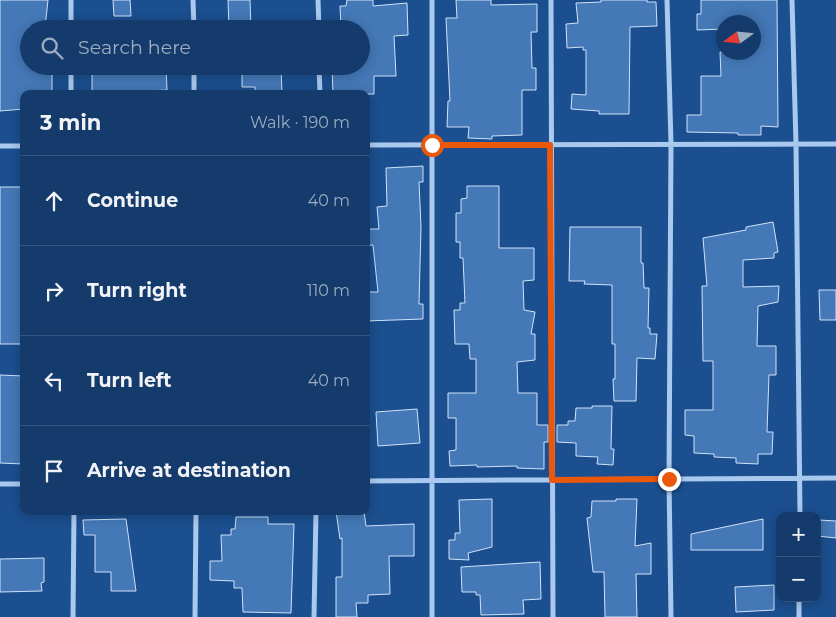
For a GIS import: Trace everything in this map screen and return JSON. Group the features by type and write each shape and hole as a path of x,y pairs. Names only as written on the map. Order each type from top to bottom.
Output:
{"street":[{"path":"70,0 70,20"},
{"path":"193,0 194,20"},
{"path":"318,0 319,20"},
{"path":"432,0 432,617"},
{"path":"551,0 553,617"},
{"path":"667,0 671,144 669,479 671,617"},
{"path":"792,0 796,144 800,512"},
{"path":"71,75 71,90"},
{"path":"194,75 194,90"},
{"path":"319,75 320,90"},
{"path":"370,145 836,144"},
{"path":"0,146 20,146"},
{"path":"370,481 836,478"},
{"path":"0,484 20,484"},
{"path":"73,617 74,515"},
{"path":"194,617 196,515"},
{"path":"314,617 316,515"},
{"path":"799,602 799,617"}],"building":[{"path":"0,0 48,0 46,20 20,20 20,75 52,75 52,90 20,90 20,109 0,111"},
{"path":"113,0 130,0 131,16 114,16"},
{"path":"228,0 250,0 251,20 229,20"},
{"path":"347,0 373,0 373,6 407,3 408,35 394,36 396,76 374,76 374,94 370,94 370,90 333,90 332,75 370,75 370,20 341,20 340,6 346,6"},
{"path":"456,0 491,0 491,5 537,4 537,32 531,32 532,68 536,68 536,90 522,90 522,135 492,136 492,139 468,138 469,127 447,127 448,101 450,101 446,18 457,18"},
{"path":"601,0 647,0 647,2 656,2 657,26 630,27 629,114 599,114 599,111 571,109 572,94 586,95 586,50 583,50 583,47 567,48 566,24 578,23 576,3 601,2"},
{"path":"701,0 777,0 778,127 761,126 761,135 687,132 687,115 701,115 701,76 721,76 720,60 761,60 761,15 716,15 716,29 697,30 697,14 701,14"},
{"path":"92,75 166,75 167,90 92,90"},
{"path":"242,75 281,75 282,90 255,90 255,87 242,87"},
{"path":"423,166 423,182 419,182 421,227 419,304 423,304 423,319 370,321 370,292 378,292 373,245 370,245 370,229 379,229 377,207 387,206 386,168"},
{"path":"467,186 499,186 499,248 534,248 534,280 523,281 524,310 535,312 531,334 535,334 535,360 517,362 518,393 537,393 537,425 548,425 548,442 544,442 544,469 517,468 517,466 450,466 449,451 456,450 456,418 448,418 448,393 476,393 476,359 470,359 469,344 455,344 454,310 460,310 460,303 465,303 463,258 460,258 460,242 456,242 456,213 461,213 461,199 467,198"},
{"path":"0,187 20,187 20,344 0,344"},
{"path":"773,222 778,252 774,253 774,258 743,260 743,287 779,286 778,302 758,306 757,346 776,346 776,375 769,375 767,432 773,432 772,454 758,454 758,464 736,463 736,458 714,457 714,454 694,453 694,436 685,435 685,410 713,410 713,361 703,361 702,286 707,286 703,238 746,230 746,227"},
{"path":"570,227 641,227 641,263 643,263 644,288 649,288 648,328 650,328 650,334 657,334 655,359 637,358 636,401 614,401 615,344 612,344 612,285 584,284 585,281 569,281"},
{"path":"819,290 836,290 836,320 820,320"},
{"path":"0,375 20,376 20,464 0,463"},
{"path":"592,406 612,406 611,449 614,449 613,465 597,464 598,457 576,456 576,443 557,442 557,425 568,425 568,421 575,421 576,408 592,408"},
{"path":"417,409 420,443 378,446 376,412"},
{"path":"492,499 492,547 468,553 469,560 449,559 449,540 455,540 455,533 460,533 459,500"},
{"path":"616,499 637,499 635,546 651,543 651,574 636,574 637,617 605,617 604,572 593,572 587,518 591,517 592,501 616,501"},
{"path":"337,515 365,515 366,526 414,524 414,556 389,556 390,594 368,595 368,603 356,603 357,617 336,617 336,577 342,577 342,538 340,539"},
{"path":"236,517 268,517 268,524 294,524 291,613 243,612 242,588 234,588 234,581 210,580 210,561 222,561 221,535 231,535 231,529 235,529"},
{"path":"126,519 136,591 111,591 111,572 95,572 95,535 84,535 83,520"},
{"path":"763,519 763,550 691,550 691,534"},
{"path":"821,520 836,521 836,538 821,536"},
{"path":"44,558 42,591 0,592 0,559"},
{"path":"540,562 541,599 523,600 524,614 481,615 480,595 476,595 476,592 462,592 461,567"},
{"path":"774,585 774,610 736,612 735,587"}],"route":[{"path":"432,145 550,145 552,480 669,479"}]}
